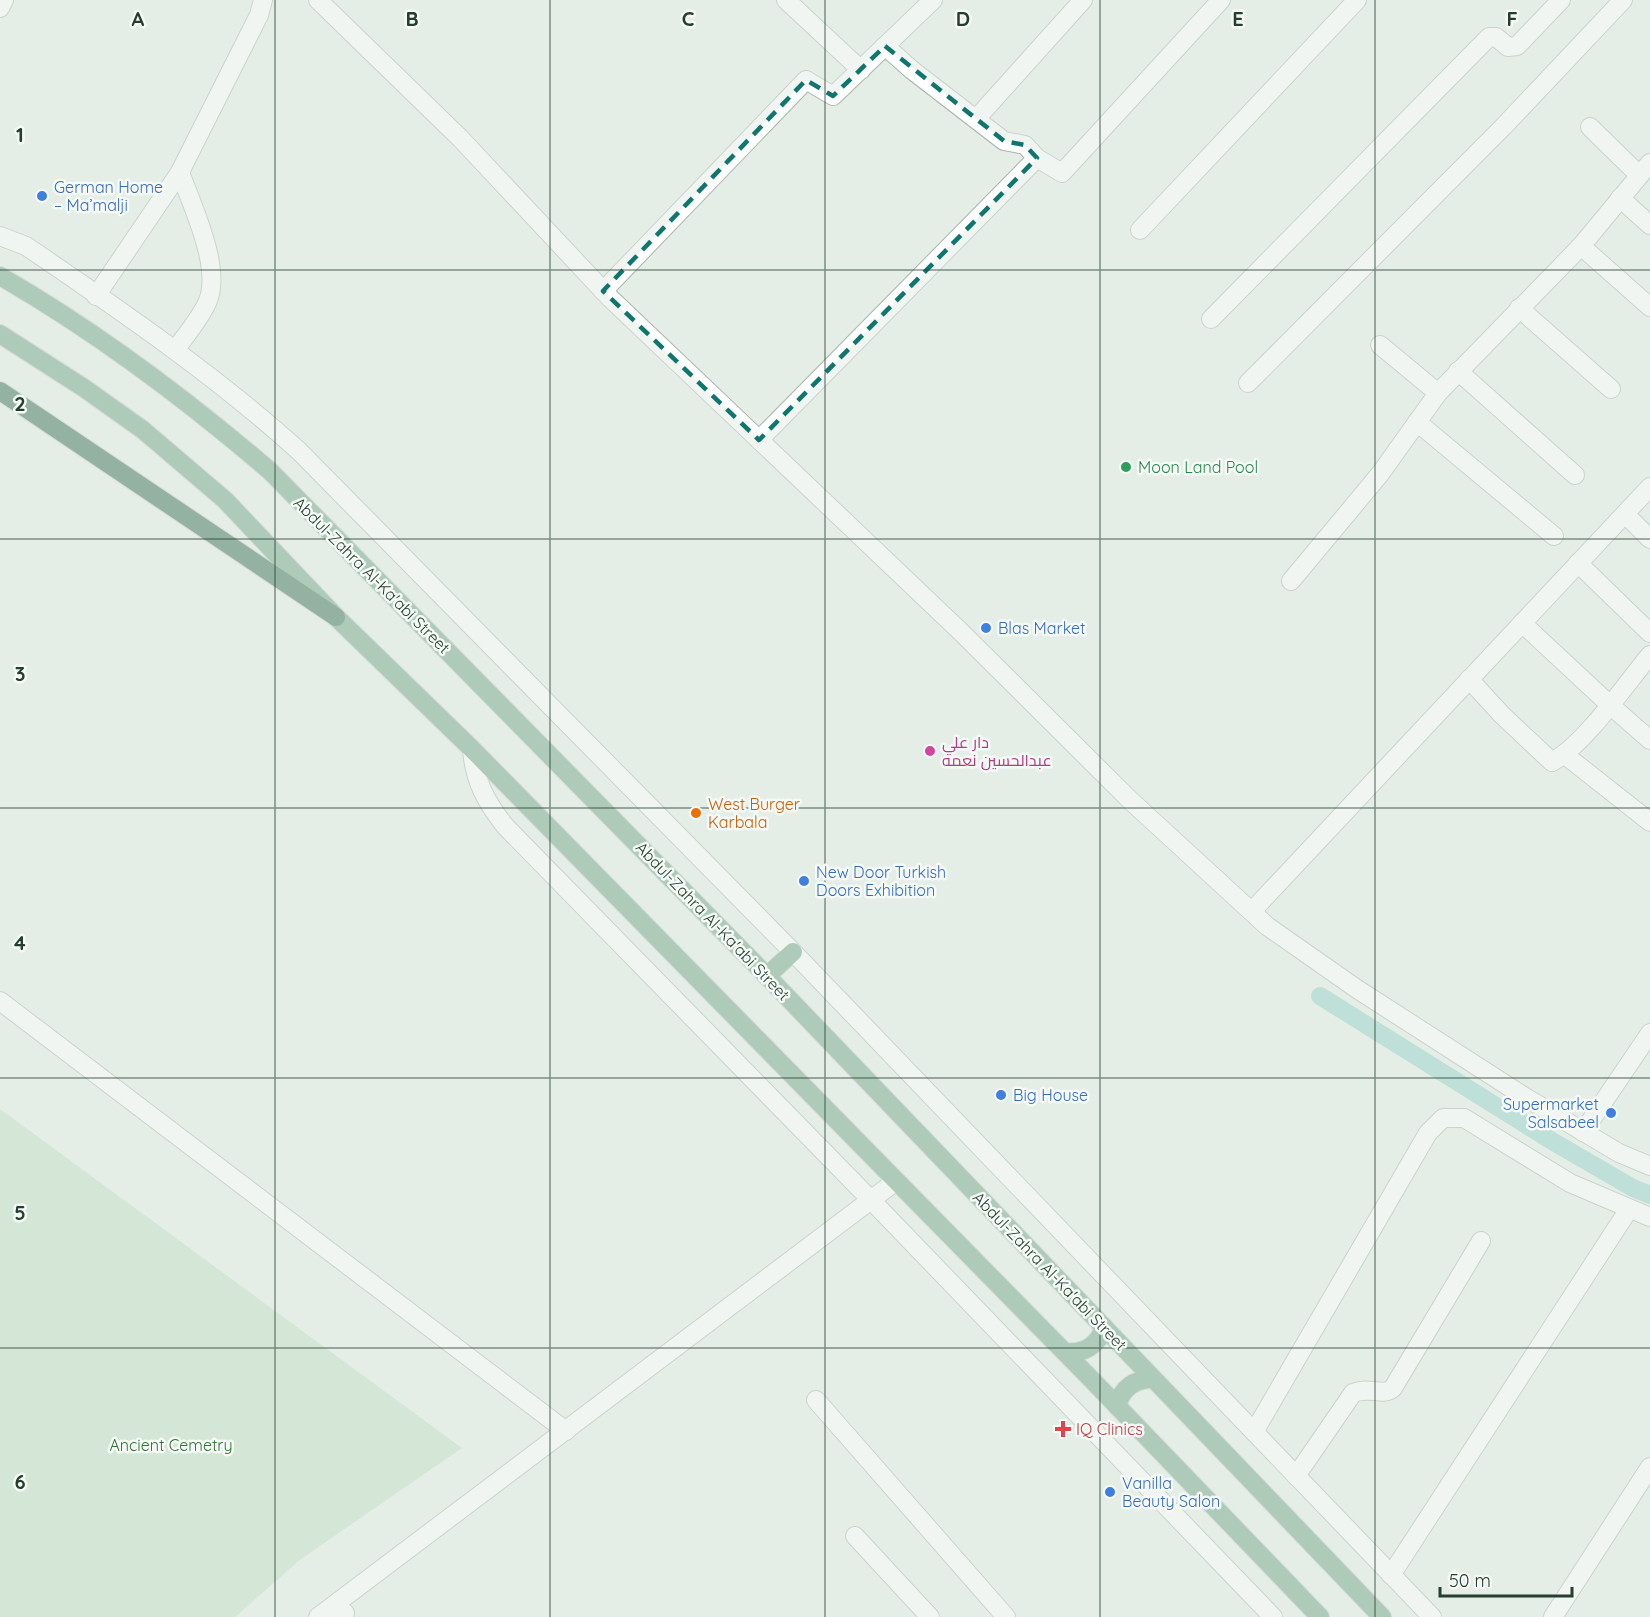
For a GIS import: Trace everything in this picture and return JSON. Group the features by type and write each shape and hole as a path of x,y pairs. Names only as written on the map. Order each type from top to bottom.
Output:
{"highway":[{"path":"0,391 336,617"}],"main road":[{"name":"Abdul-Zahra Al-Ka'abi Street","path":"0,276 44,302 136,364 210,419 270,471 767,975 1382,1617"},
{"path":"0,334 143,430 193,471 242,517 336,617 472,749 1065,1352 1320,1617"},
{"path":"767,975 793,952"},
{"path":"1065,1352 1073,1353 1090,1348 1101,1335 1104,1327"},
{"path":"1117,1406 1124,1391 1130,1385 1137,1381 1153,1379"}],"street":[{"path":"0,8 4,0"},
{"path":"96,296 180,172 259,15 263,0"},
{"path":"318,0 461,139 603,291 961,632 1131,801 1268,926 1357,989 1583,1132 1618,1153 1650,1166"},
{"path":"786,0 861,70"},
{"path":"603,291 806,80 833,96 933,0"},
{"path":"976,119 1083,0"},
{"path":"885,46 912,70 1004,141 1025,145 1037,158 1062,173 1221,0"},
{"path":"1140,231 1356,0"},
{"path":"1211,319 1489,37 1496,37 1508,47 1517,46 1561,0"},
{"path":"1248,382 1504,126 1623,0"},
{"path":"1291,581 1380,474 1438,393 1581,246 1645,169 1590,127"},
{"path":"759,440 1037,158"},
{"path":"175,350 208,301 211,285 211,269 206,248 180,172"},
{"path":"1620,198 1650,225"},
{"path":"0,236 26,246 175,350 235,396 299,451 793,952 1432,1617"},
{"path":"1581,246 1650,307"},
{"path":"1519,308 1611,389"},
{"path":"1380,345 1438,393"},
{"path":"1458,371 1575,475"},
{"path":"1417,422 1554,536"},
{"path":"1251,911 1650,487"},
{"path":"1624,514 1650,539"},
{"path":"1578,563 1650,633"},
{"path":"1522,623 1650,740"},
{"path":"1469,679 1502,715 1552,762 1565,755 1610,705 1650,655"},
{"path":"472,749 479,787 485,799 505,825 872,1200 1273,1617"},
{"path":"1565,755 1650,822"},
{"path":"0,1001 566,1431"},
{"path":"1583,1132 1650,1033"},
{"path":"1254,1432 1428,1133 1443,1118 1464,1118 1570,1183 1650,1217"},
{"path":"318,1617 343,1613 566,1431 896,1181"},
{"path":"1391,1575 1629,1209"},
{"path":"1296,1476 1353,1394 1361,1390 1383,1393 1393,1388 1481,1241"},
{"path":"816,1400 1006,1617"},
{"path":"1553,1617 1650,1467"},
{"path":"855,1536 930,1617"}],"highlighted area":[{"path":"885,46 1004,141 1025,145 1037,158 759,440 603,291 806,80 833,96"}],"green space":[{"name":"Ancient Cemetry","path":"0,1109 462,1448 301,1559 235,1617 0,1617"}],"waterway":[{"path":"1320,996 1552,1141 1633,1188 1650,1195"}],"place":[{"name":"German Home – Ma’malji","path":"42,196"},
{"name":"Moon Land Pool","path":"1126,467"},
{"name":"Blas Market","path":"986,628"},
{"name":"دار علي عبدالحسين نعمه","path":"930,751"},
{"name":"West Burger Karbala","path":"696,813"},
{"name":"New Door Turkish Doors Exhibition","path":"804,881"},
{"name":"Big House","path":"1001,1095"},
{"name":"Supermarket Salsabeel","path":"1611,1113"},
{"name":"IQ Clinics","path":"1063,1429"},
{"name":"Vanilla Beauty Salon","path":"1110,1492"}]}
